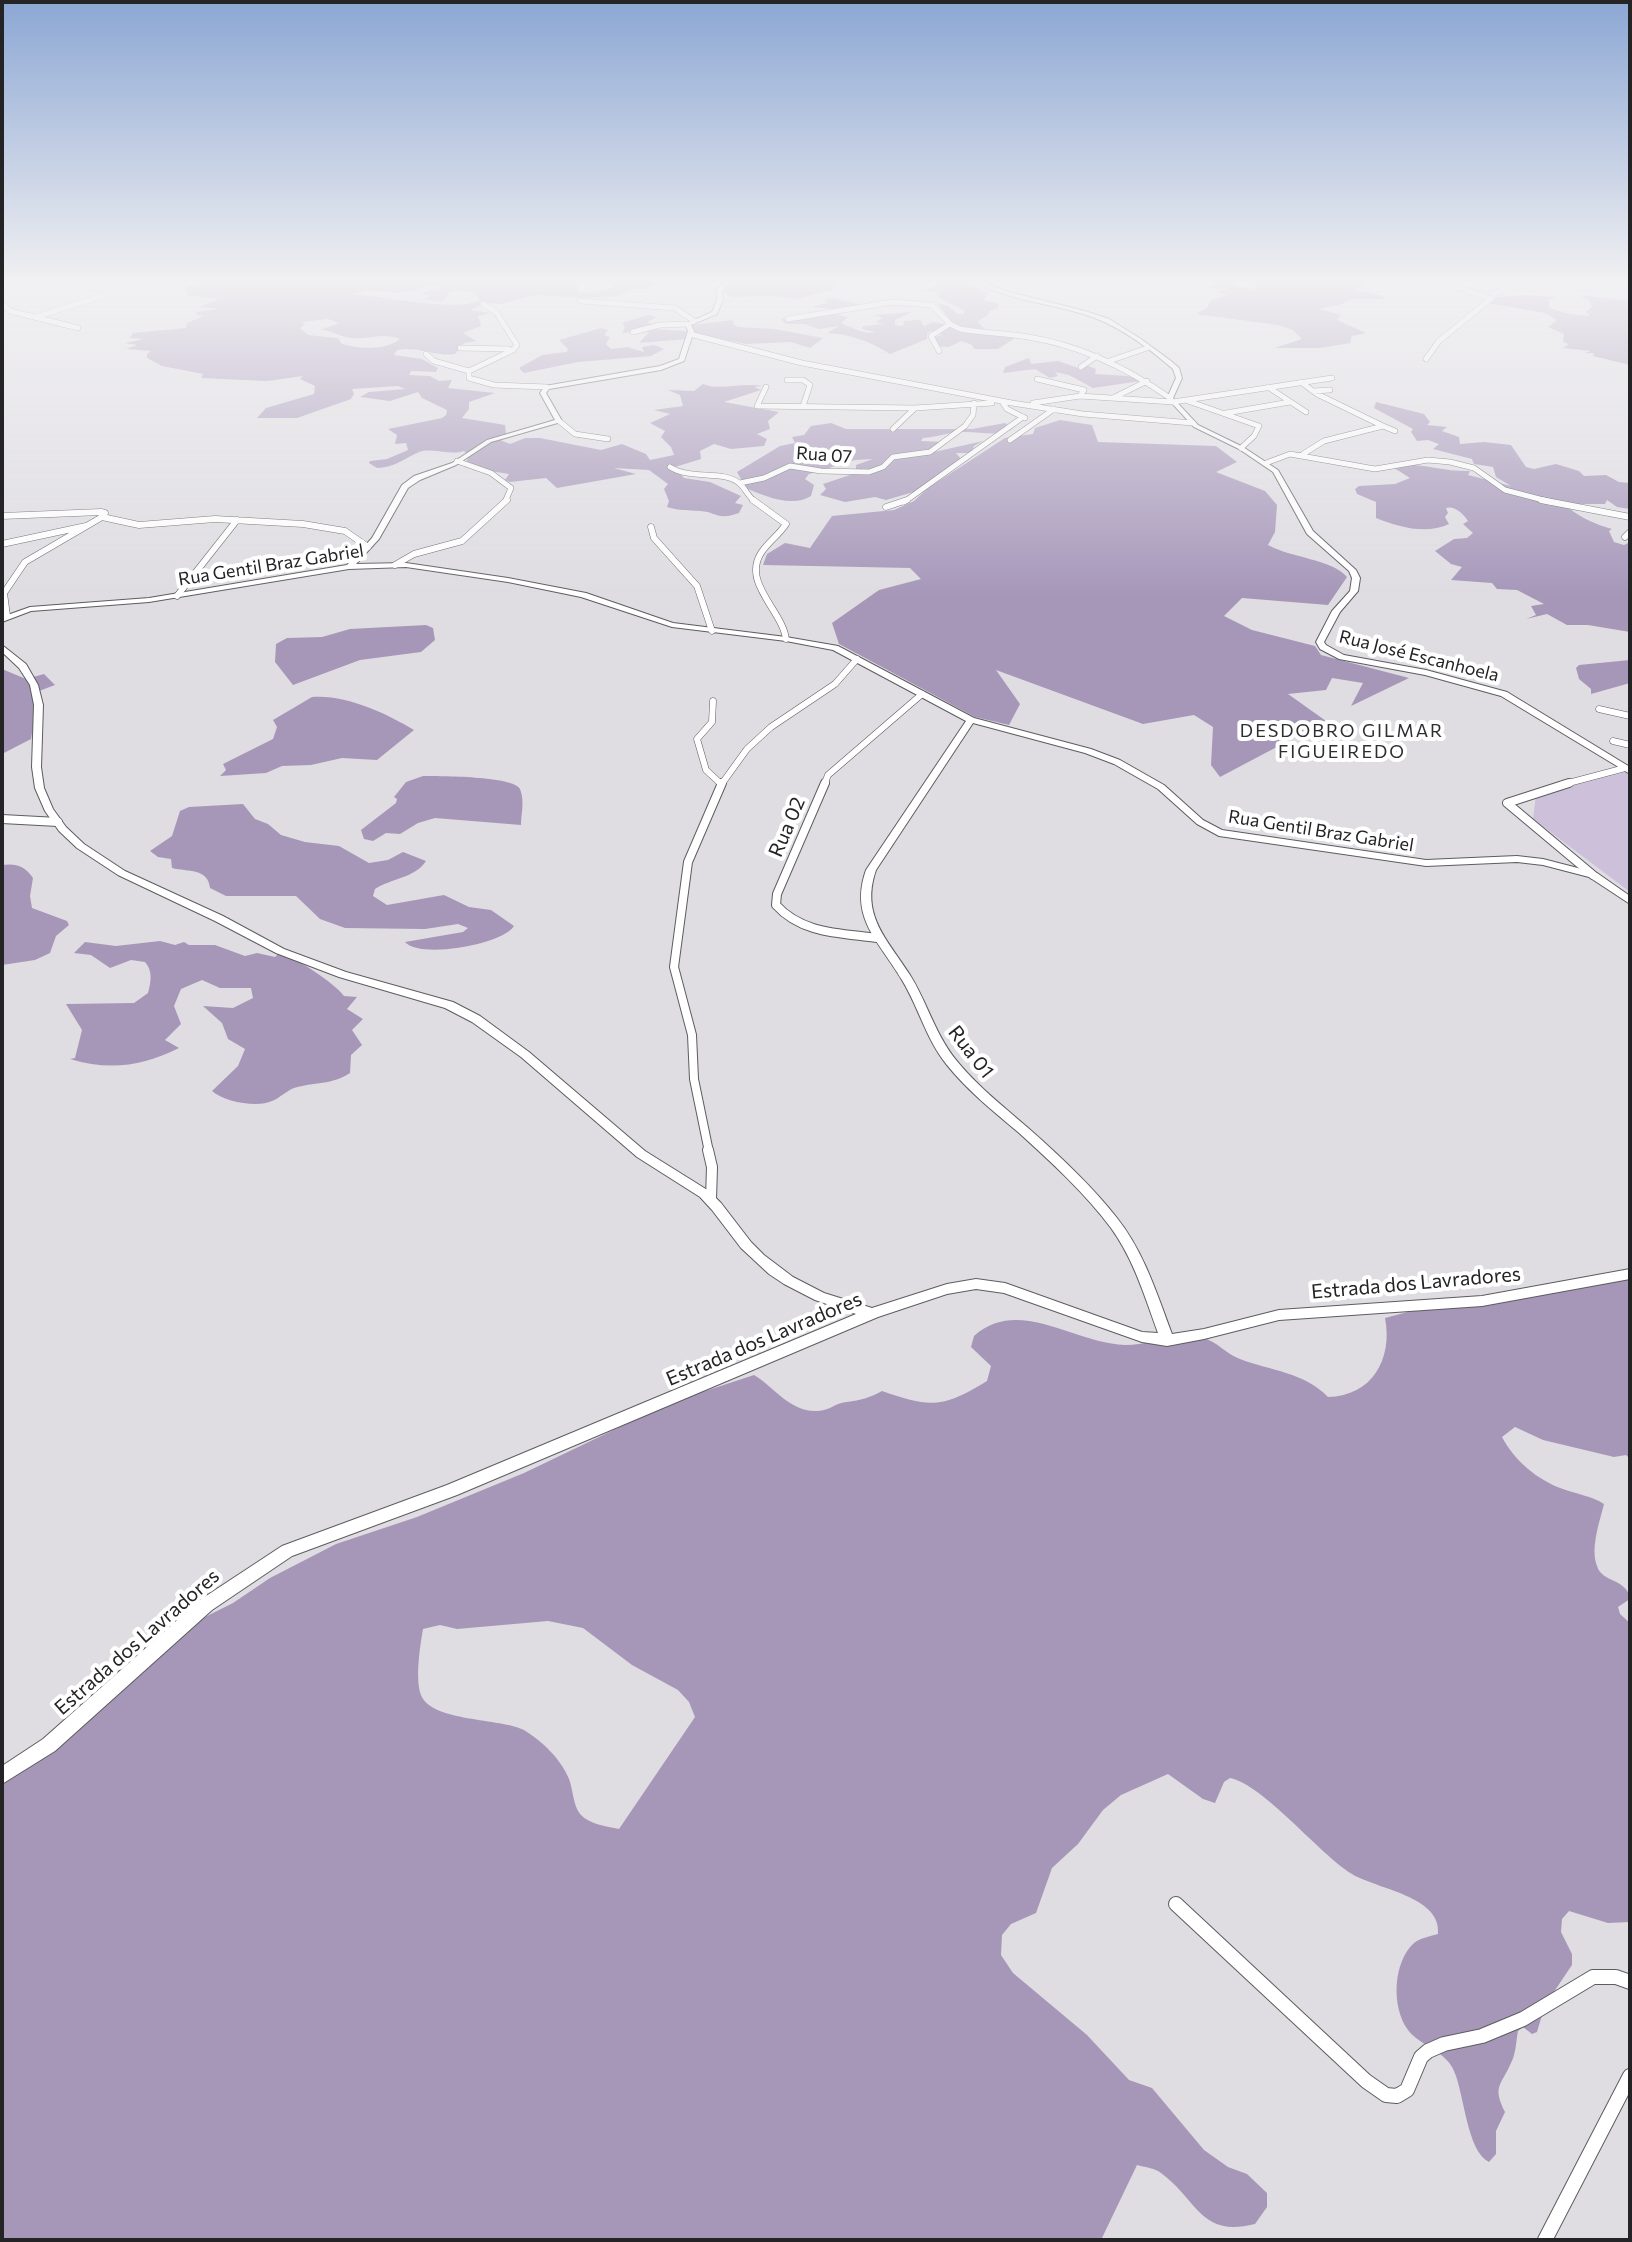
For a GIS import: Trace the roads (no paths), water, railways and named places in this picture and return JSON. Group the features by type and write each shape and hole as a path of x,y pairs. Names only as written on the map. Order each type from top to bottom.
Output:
{"street":[{"path":"539,387 547,387"},
{"path":"547,387 543,393 565,430 574,435 608,439"},
{"path":"766,387 757,405 915,408 1012,403"},
{"path":"803,406 809,387"},
{"path":"926,387 1022,405 1193,423"},
{"path":"1070,387 1084,390 1080,396"},
{"path":"1113,398 1136,387"},
{"path":"1154,387 1193,423 1266,463 1288,454 1375,469 1391,469 1428,460 1450,462 1474,468 1505,490 1521,496 1630,517"},
{"path":"1172,400 1176,387"},
{"path":"1022,405 1080,396 1186,400 1268,387 1306,412"},
{"path":"1307,387 1395,431"},
{"path":"1313,391 1330,390"},
{"path":"1186,400 1259,426 1254,436 1241,448"},
{"path":"1224,413 1290,402"},
{"name":"Rua 07","path":"740,483 764,478 790,466 821,471 869,472 883,467 893,457 930,452 965,426 973,415 974,403"},
{"path":"1003,403 1007,409 1023,417 1040,420"},
{"path":"893,429 915,408"},
{"path":"1010,440 1054,409"},
{"path":"886,507 904,502 1023,417"},
{"path":"349,567 368,547 408,484 457,461 489,441 559,421"},
{"path":"1300,455 1328,440 1383,426"},
{"path":"395,565 414,554 462,541 509,498 511,488 499,477 457,461"},
{"name":"Rua José Escanhoela","path":"1266,463 1282,478 1310,532 1346,563 1356,578 1354,591 1336,611 1322,636 1320,642 1323,647 1342,657 1463,681 1504,694 1627,769"},
{"path":"670,467 682,475 731,479 740,483 746,495 787,526 767,544 755,566 762,592 783,618 786,639"},
{"path":"2,516 105,513 89,526 41,550 25,562 9,583 3,602 5,618"},
{"path":"102,517 128,524 155,526 215,519 333,528 352,534 368,547"},
{"path":"177,596 237,520"},
{"path":"2,544 89,526"},
{"path":"651,527 654,538 697,586 712,631"},
{"name":"Rua Gentil Braz Gabriel","path":"5,618 30,609 177,596 349,567 395,565 557,589 672,625 822,645 857,659 971,720 1117,762 1161,787 1200,822 1219,833 1426,863 1517,859 1543,862 1593,875 1630,901"},
{"path":"2,648 25,668 38,689 38,776 45,801 58,822 106,865 144,886 212,915 276,950 326,971 468,1013 499,1034 641,1154 711,1199 745,1244 776,1274 802,1291 831,1303 873,1313"},
{"path":"711,1199 712,1167 694,1079 692,1035 676,983 674,952 688,862 705,828 720,783 758,737 835,684 857,659"},
{"name":"Rua 02","path":"877,938 808,927 791,920 776,905 777,894 828,775 922,694"},
{"path":"713,701 712,722 697,739 706,770 720,783"},
{"path":"1599,709 1630,716"},
{"name":"Rua 01","path":"971,720 866,880 866,903 877,938 906,976 940,1048 959,1071 1081,1186 1116,1225 1132,1253 1167,1340"},
{"path":"1613,741 1630,745"},
{"path":"1593,875 1507,803 1534,792 1627,769"},
{"path":"2,819 58,822"},
{"name":"Estrada dos Lavradores","path":"2,1776 49,1745 206,1605 287,1551 452,1490 873,1313 947,1289 976,1284 1005,1288 1142,1337 1167,1340 1279,1315 1482,1301 1630,1274"},
{"path":"1176,1904 1366,2081 1386,2095 1397,2096 1407,2090 1421,2057 1428,2051 1444,2044 1482,2036 1523,2019 1593,1977 1616,1977 1630,1982"},
{"path":"1545,2240 1630,2076"}],"district":[{"name":"DESDOBRO GILMAR FIGUEIREDO","path":"1342,741"}]}
